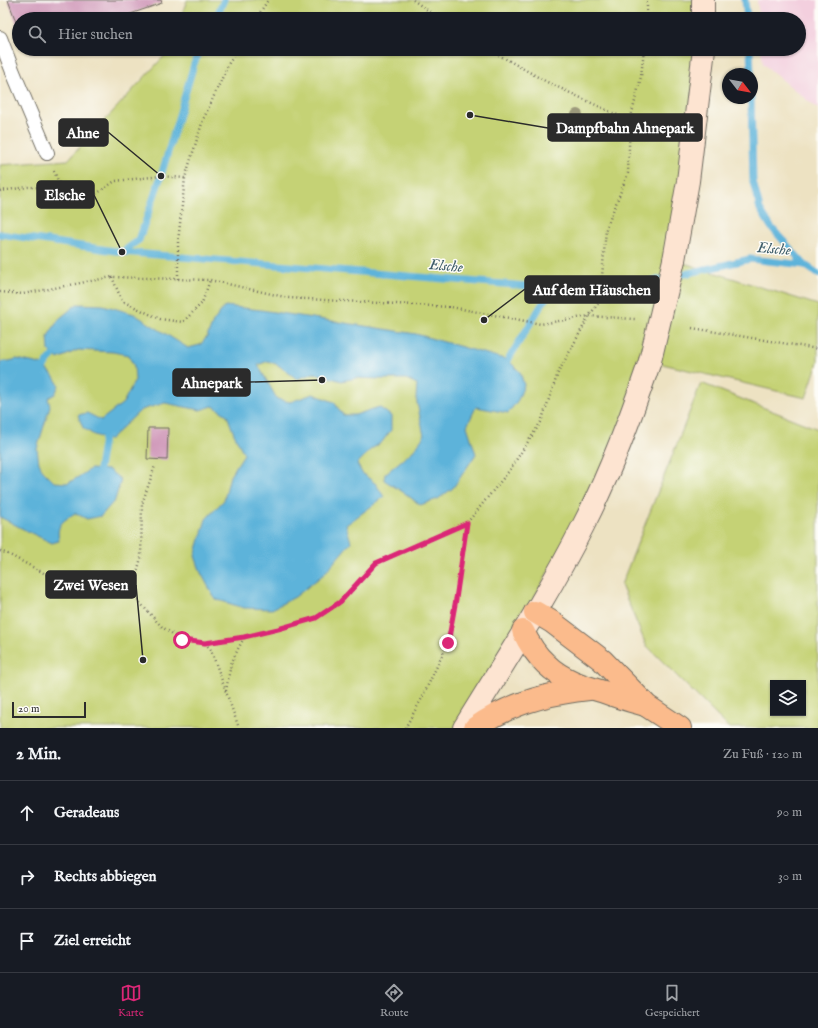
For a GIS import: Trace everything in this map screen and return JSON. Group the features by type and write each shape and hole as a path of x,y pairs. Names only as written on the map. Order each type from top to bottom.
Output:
{"highway":[{"path":"535,612 552,622 602,660 647,706 680,728"},
{"path":"523,632 537,655 546,665 560,676 575,684 647,706"},
{"path":"475,728 500,712 524,702 569,691 592,689"}],"main road":[{"path":"703,0 703,12"},
{"path":"464,728 535,612 574,544 604,482 629,422 650,360 674,260 688,181 703,56"}],"lane":[{"path":"0,38 47,154"}],"path":[{"path":"260,12 268,0"},
{"path":"413,0 430,12"},
{"path":"647,0 647,12"},
{"path":"178,279 178,242 185,178 203,120 234,56"},
{"path":"501,56 547,82 630,121"},
{"path":"0,551 55,579 131,593 162,627 182,640 205,643 244,637 316,618 340,602 376,563 467,523 509,472 541,422 558,373 600,301 606,229 628,173 630,121 641,77 643,56"},
{"path":"0,191 28,187 60,188 89,199 115,182 161,176 185,178"},
{"path":"57,177 60,188"},
{"path":"112,277 122,301 160,319 183,322 202,303 210,280"},
{"path":"0,292 23,294 112,277 210,280 290,298 452,307 540,324 590,316 635,319"},
{"path":"692,328 818,349"},
{"path":"131,593 141,558 142,504 155,466"},
{"path":"405,728 421,700 448,643 467,523"},
{"path":"226,692 231,664 244,637"},
{"path":"205,643 210,650 239,728"}],"shaded area":[{"path":"757,0 818,0 818,109 763,64 762,56 806,56 806,12 758,12"}],"green space":[{"path":"187,0 703,0 703,12 183,12"},
{"path":"164,56 703,56 674,260 818,305 818,362 806,398 650,361 629,422 464,728 0,728 0,165 68,160"},
{"path":"701,383 818,429 818,728 729,728 646,645 621,585"}],"water":[{"path":"77,304 103,305 134,314 188,348 200,345 207,337 213,322 225,306 261,310 416,334 508,360 520,372 524,385 518,400 508,413 476,407 467,426 476,454 453,488 438,499 420,505 384,480 385,474 414,450 424,436 416,398 417,384 406,379 356,378 342,381 314,373 297,379 278,365 268,361 258,365 277,399 290,402 313,394 334,402 343,415 355,415 379,407 391,416 391,430 382,442 370,450 357,464 362,473 376,484 384,497 346,525 351,542 324,574 295,597 272,609 244,608 215,599 201,573 195,556 206,519 224,500 230,476 244,454 227,415 213,406 200,410 165,403 141,410 109,440 94,435 83,428 78,415 87,413 101,420 123,403 135,380 134,366 128,355 113,352 78,350 58,359 49,351 48,336 59,319"},
{"path":"17,359 40,364 52,374 59,385 55,394 48,398 50,406 37,449 39,463 43,471 54,482 68,483 90,469 109,470 121,480 115,500 101,516 87,519 75,513 61,524 58,531 59,541 52,543 0,517 0,362"}],"building":[{"path":"8,0 161,0 162,3 136,12 12,12"},
{"path":"148,428 168,428 167,460 147,459"}],"waterway":[{"path":"218,12 224,0"},
{"name":"Elsche","path":"745,0 746,12"},
{"path":"0,234 122,252 139,240 161,176 194,64 198,56"},
{"name":"Elsche","path":"750,56 751,68"},
{"name":"Elsche","path":"751,104 753,182 760,209 771,227 805,265"},
{"name":"Elsche","path":"122,252 552,288"},
{"name":"Elsche","path":"508,360 552,288 619,289 750,259 805,265 818,274"},
{"path":"44,367 53,355"},
{"path":"99,469 104,438"}],"place":[{"name":"Dampfbahn Ahnepark","path":"470,115"},
{"name":"Ahne","path":"161,176"},
{"name":"Elsche","path":"122,252"},
{"name":"Auf dem Häuschen","path":"484,320"},
{"name":"Ahnepark","path":"322,380"},
{"name":"Zwei Wesen","path":"143,660"}],"route":[{"path":"182,640 205,643 244,637 316,618 340,602 376,563 467,523 448,643"}]}
